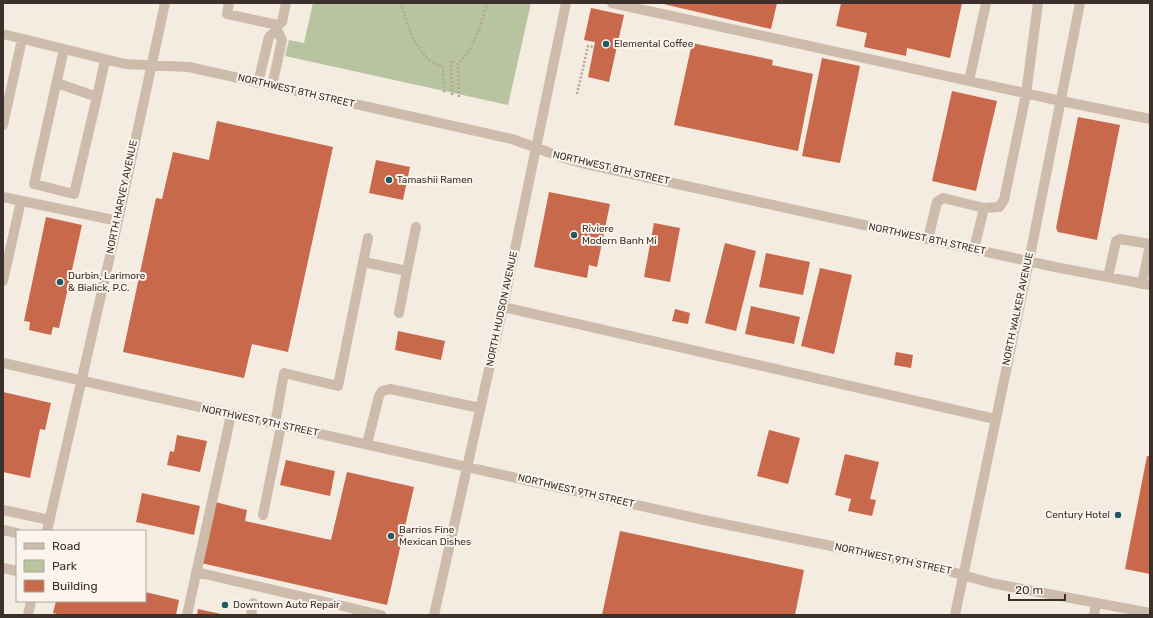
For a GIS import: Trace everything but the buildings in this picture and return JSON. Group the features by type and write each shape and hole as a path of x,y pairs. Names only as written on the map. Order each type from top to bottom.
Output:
{"street":[{"name":"NORTH HARVEY AVENUE","path":"47,530 118,221 165,3"},
{"path":"229,3 227,14 278,28"},
{"path":"258,83 269,37 282,22 286,3"},
{"name":"NORTH HUDSON AVENUE","path":"434,615 503,307 566,3"},
{"path":"612,3 1061,102 1150,119"},
{"path":"969,82 986,3"},
{"path":"928,239 937,202 943,198 984,208 999,207 1004,200 1026,94 1038,3"},
{"name":"NORTH WALKER AVENUE","path":"954,615 1029,261 1080,3"},
{"path":"272,86 282,40 278,28"},
{"name":"NORTHWEST 8TH STREET","path":"3,34 125,64 189,67 512,140 582,163 1029,261 1146,284"},
{"path":"3,125 22,39"},
{"path":"64,49 34,184 74,194 105,60"},
{"path":"57,83 96,97"},
{"path":"3,197 118,221"},
{"path":"3,282 21,201"},
{"path":"974,249 984,208"},
{"path":"399,313 416,227"},
{"path":"263,515 278,425 284,374 338,386 368,238"},
{"path":"1108,277 1116,242 1120,239 1150,245 1146,284"},
{"path":"364,262 407,271"},
{"path":"503,307 995,418"},
{"name":"NORTHWEST 9TH STREET","path":"3,363 704,520 935,567 991,583 1150,613"},
{"path":"368,444 379,396 382,391 390,389 480,408"},
{"path":"187,615 231,415"},
{"path":"3,510 50,520"},
{"path":"3,530 16,533"},
{"path":"3,568 16,571"},
{"path":"196,572 336,610 382,615"},
{"path":"28,615 32,602"},
{"path":"251,615 253,603"},
{"path":"1094,615 1096,603"}],"path":[{"path":"401,3 411,33 419,48 433,63 443,66 444,94"},
{"path":"459,97 458,63 472,46 480,28 488,3"},
{"path":"577,94 588,46 594,47"},
{"path":"451,61 452,96"}],"green space":[{"path":"313,3 531,3 508,105 285,56 289,40 304,43"}],"place":[{"name":"Elemental Coffee","path":"606,44"},
{"name":"Tamashii Ramen","path":"389,180"},
{"name":"Riviere Modern Banh Mi","path":"574,235"},
{"name":"Durbin, Larimore & Bialick, P.C.","path":"60,282"},
{"name":"Century Hotel","path":"1118,515"},
{"name":"Barrios Fine Mexican Dishes","path":"391,536"},
{"name":"Downtown Auto Repair","path":"225,605"}]}
